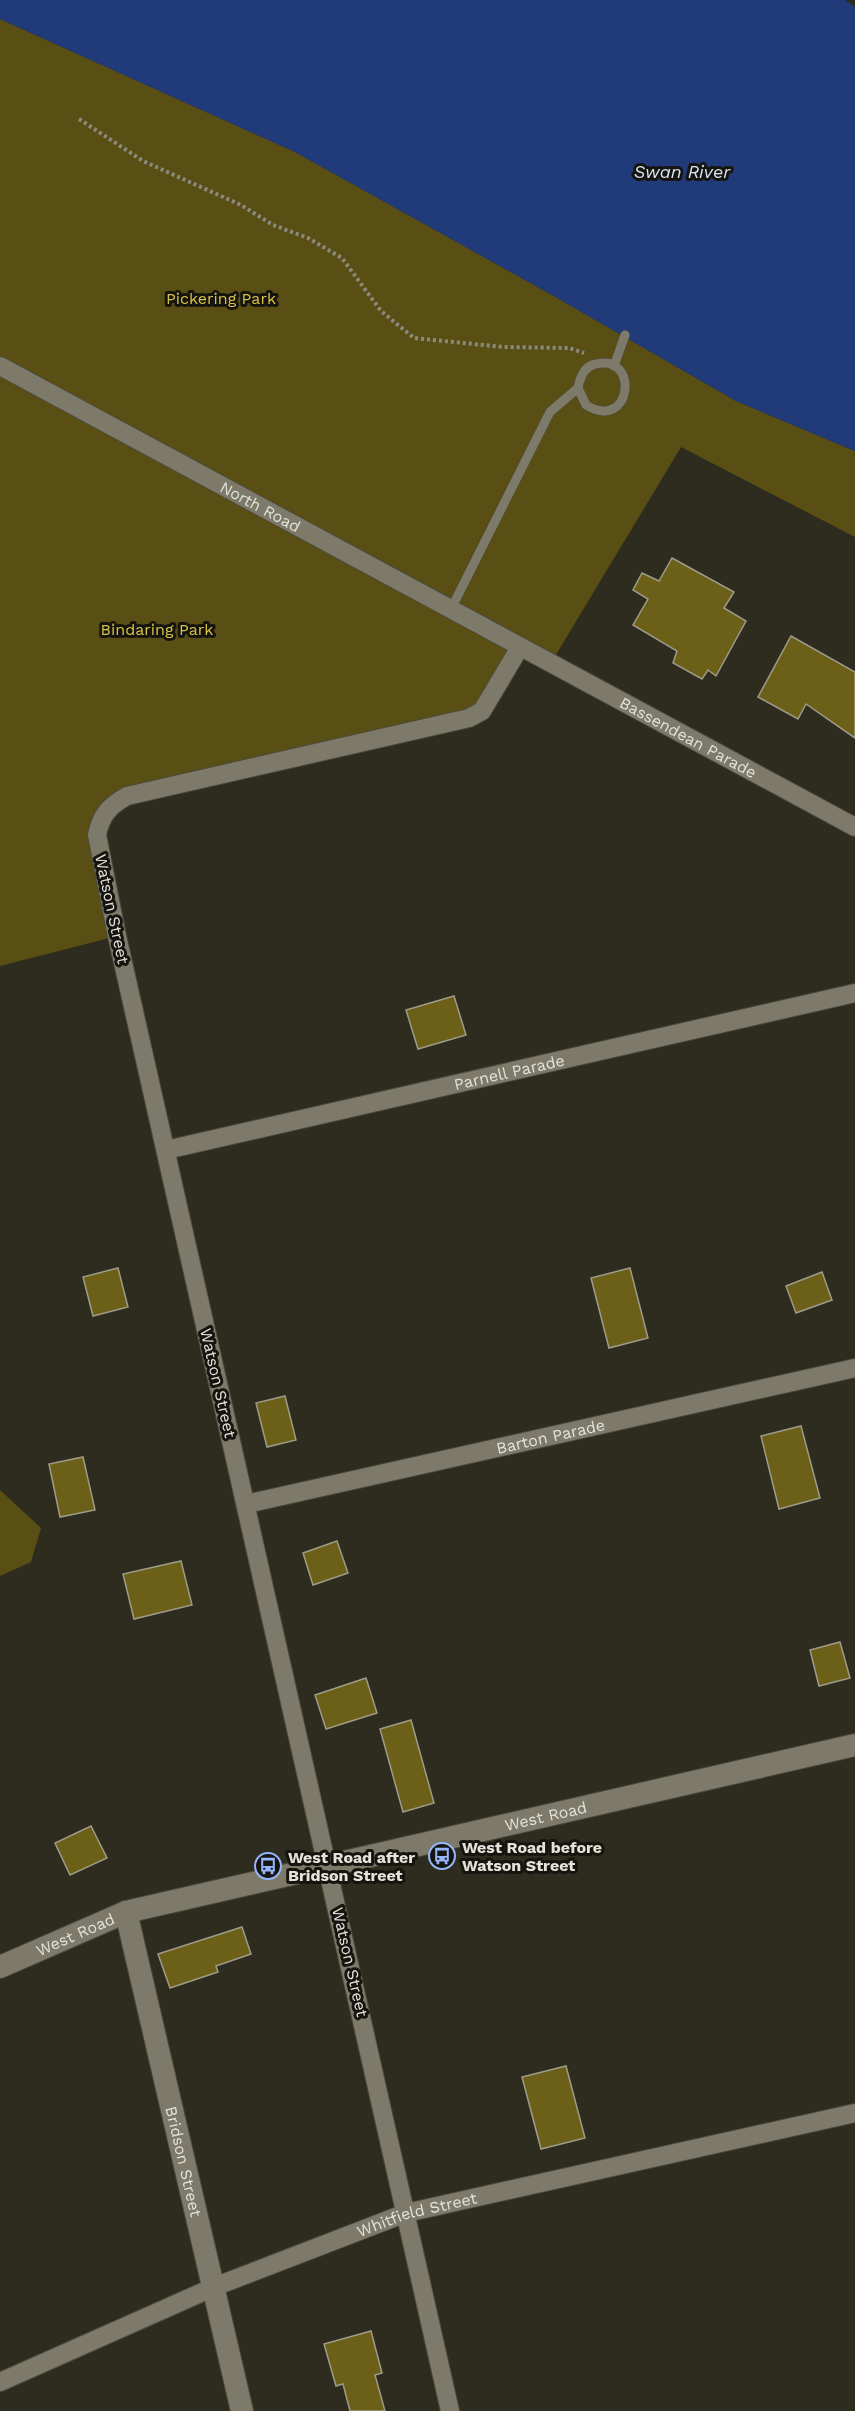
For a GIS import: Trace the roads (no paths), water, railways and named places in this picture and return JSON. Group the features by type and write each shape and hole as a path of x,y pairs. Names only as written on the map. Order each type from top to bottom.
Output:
{"street":[{"name":"North Road","path":"0,366 520,647"},
{"name":"Bassendean Parade","path":"520,647 855,827"},
{"name":"Watson Street","path":"450,2411 97,835 100,820 111,805 127,796 470,718 482,711 520,647"},
{"name":"Parnell Parade","path":"166,1150 855,993"},
{"name":"Barton Parade","path":"246,1504 855,1368"},
{"name":"West Road","path":"2,1961 126,1912 855,1745"},
{"name":"Bridson Street","path":"126,1912 242,2411"},
{"name":"Whitfield Street","path":"0,2382 214,2287 406,2213 855,2113"}],"lane":[{"path":"609,364 625,334"},
{"path":"594,364 609,364 621,371 625,380 624,397 619,404 602,411 593,409 586,405 578,388 579,378 585,369 594,364"},
{"path":"451,609 550,412 578,388"}],"water":[{"name":"Swan River","path":"0,0 845,0 855,7 855,451 736,401 552,295 295,152 0,19"}],"place":[{"name":"West Road before Watson Street","path":"442,1856"},
{"name":"West Road after Bridson Street","path":"268,1866"}],"park label":[{"name":"Pickering Park","path":"221,298"},
{"name":"Bindaring Park","path":"157,629"}]}
